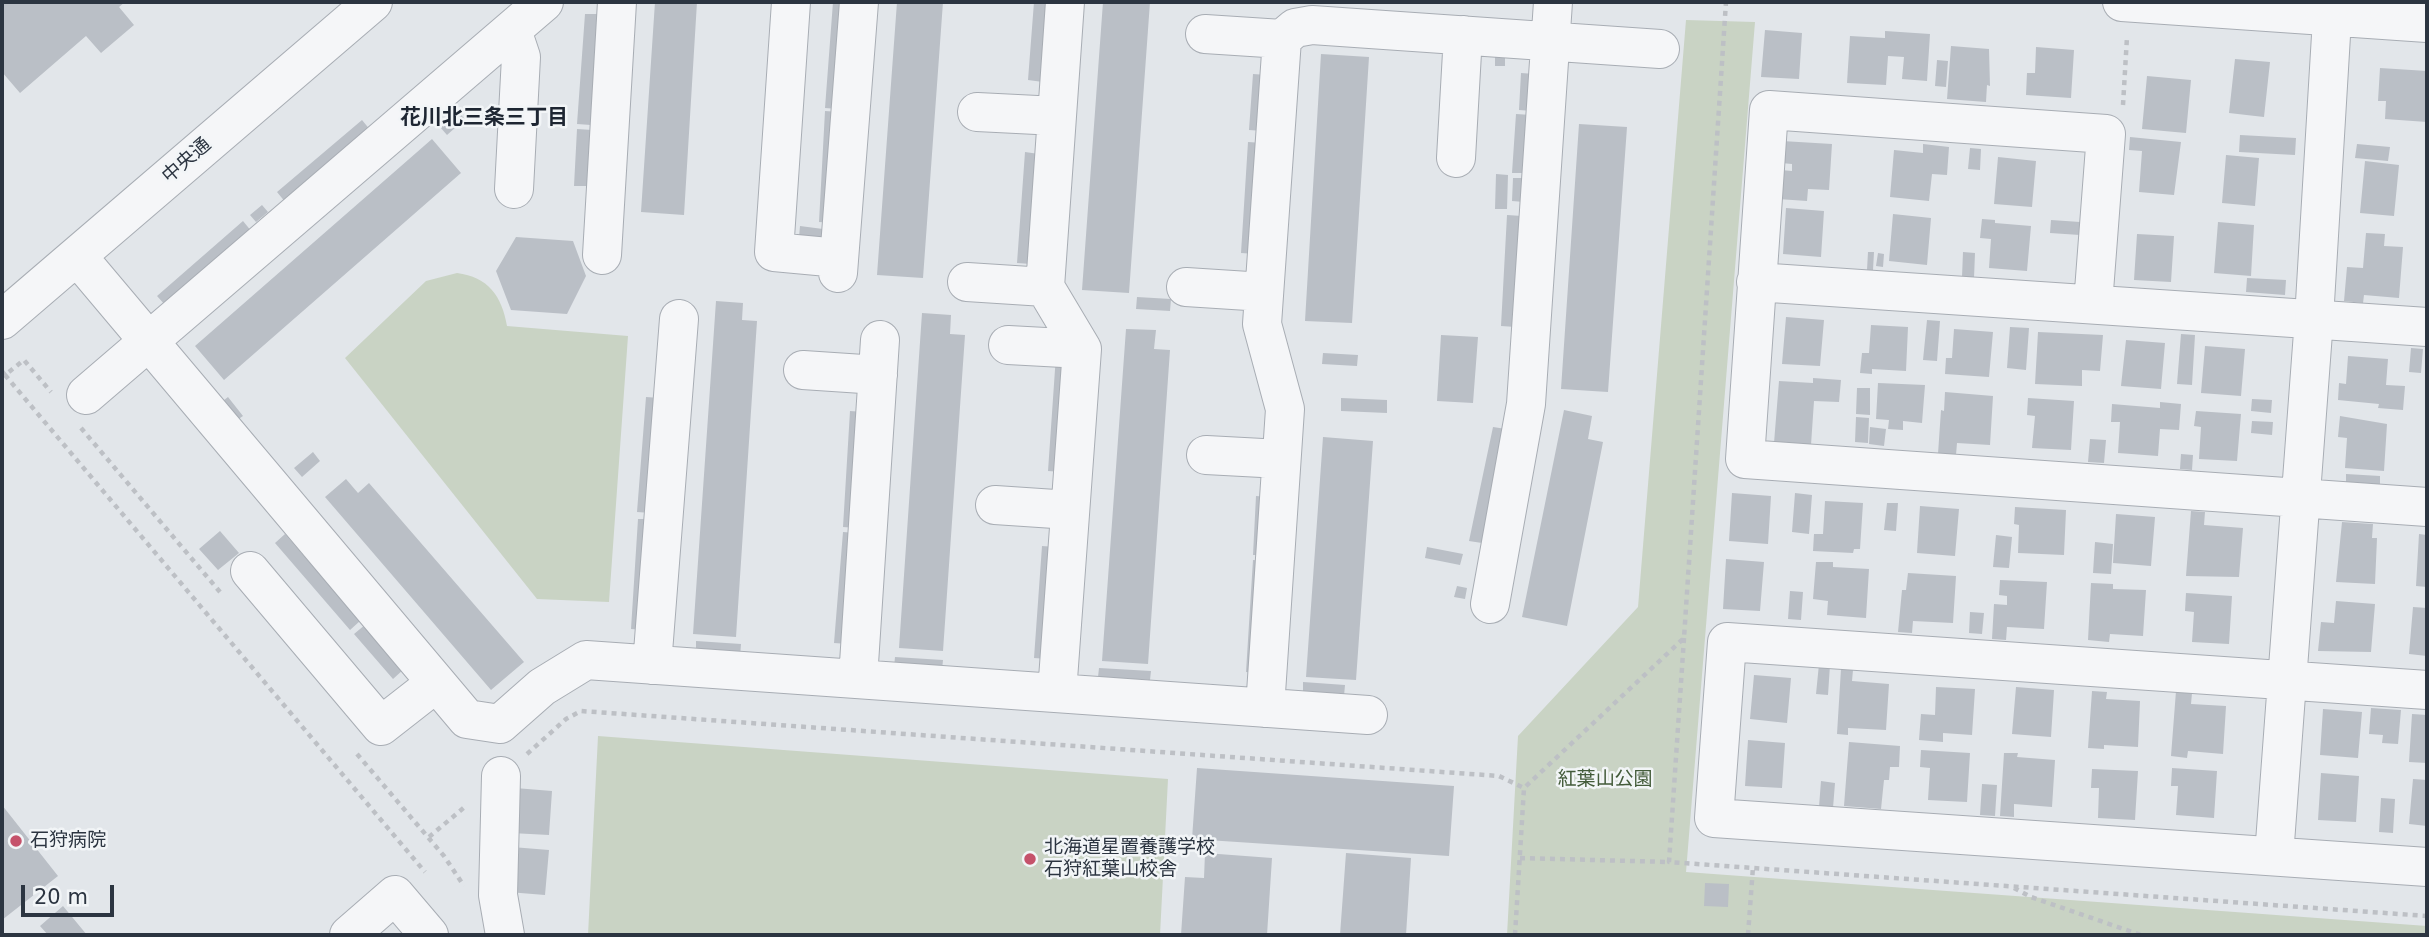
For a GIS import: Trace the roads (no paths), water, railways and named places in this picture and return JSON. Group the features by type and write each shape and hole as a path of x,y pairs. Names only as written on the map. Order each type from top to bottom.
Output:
{"street":[{"name":"中央通","path":"2,320 373,2"},
{"path":"86,395 544,2"},
{"path":"602,255 617,2"},
{"path":"791,2 774,252 839,266 859,2"},
{"path":"1057,693 1082,349 1045,287 1065,2"},
{"path":"1490,604 1526,404 1553,2"},
{"path":"2122,2 2332,9 2427,23"},
{"path":"2274,856 2302,498 2332,9"},
{"path":"1205,34 1282,39 1295,28 1312,25 1660,49"},
{"path":"512,30 521,57 514,189"},
{"path":"1456,158 1463,35"},
{"path":"1265,708 1285,409 1262,324 1282,39"},
{"path":"2093,304 2106,134 1769,110 1745,460 2427,507"},
{"path":"977,113 1057,116"},
{"path":"76,256 467,719 500,724 542,687 586,660 1368,715"},
{"path":"967,282 1045,287"},
{"path":"1756,282 2427,327"},
{"path":"1186,287 1264,292"},
{"path":"652,665 679,319"},
{"path":"1008,345 1082,349"},
{"path":"803,370 879,357 858,679"},
{"path":"1206,455 1281,459"},
{"path":"995,505 1070,510"},
{"path":"250,570 381,726 436,683"},
{"path":"2427,690 1727,642 1714,818 2427,866"},
{"path":"500,776 498,895 505,935"},
{"path":"349,935 395,895 429,935"}],"place":[{"name":"石狩病院","path":"16,841"},
{"name":"北海道星置養護学校 石狩紅葉山校舎","path":"1030,859"}],"district":[{"name":"花川北三条三丁目","path":"484,119"}],"park label":[{"name":"紅葉山公園","path":"1605,780"}]}
